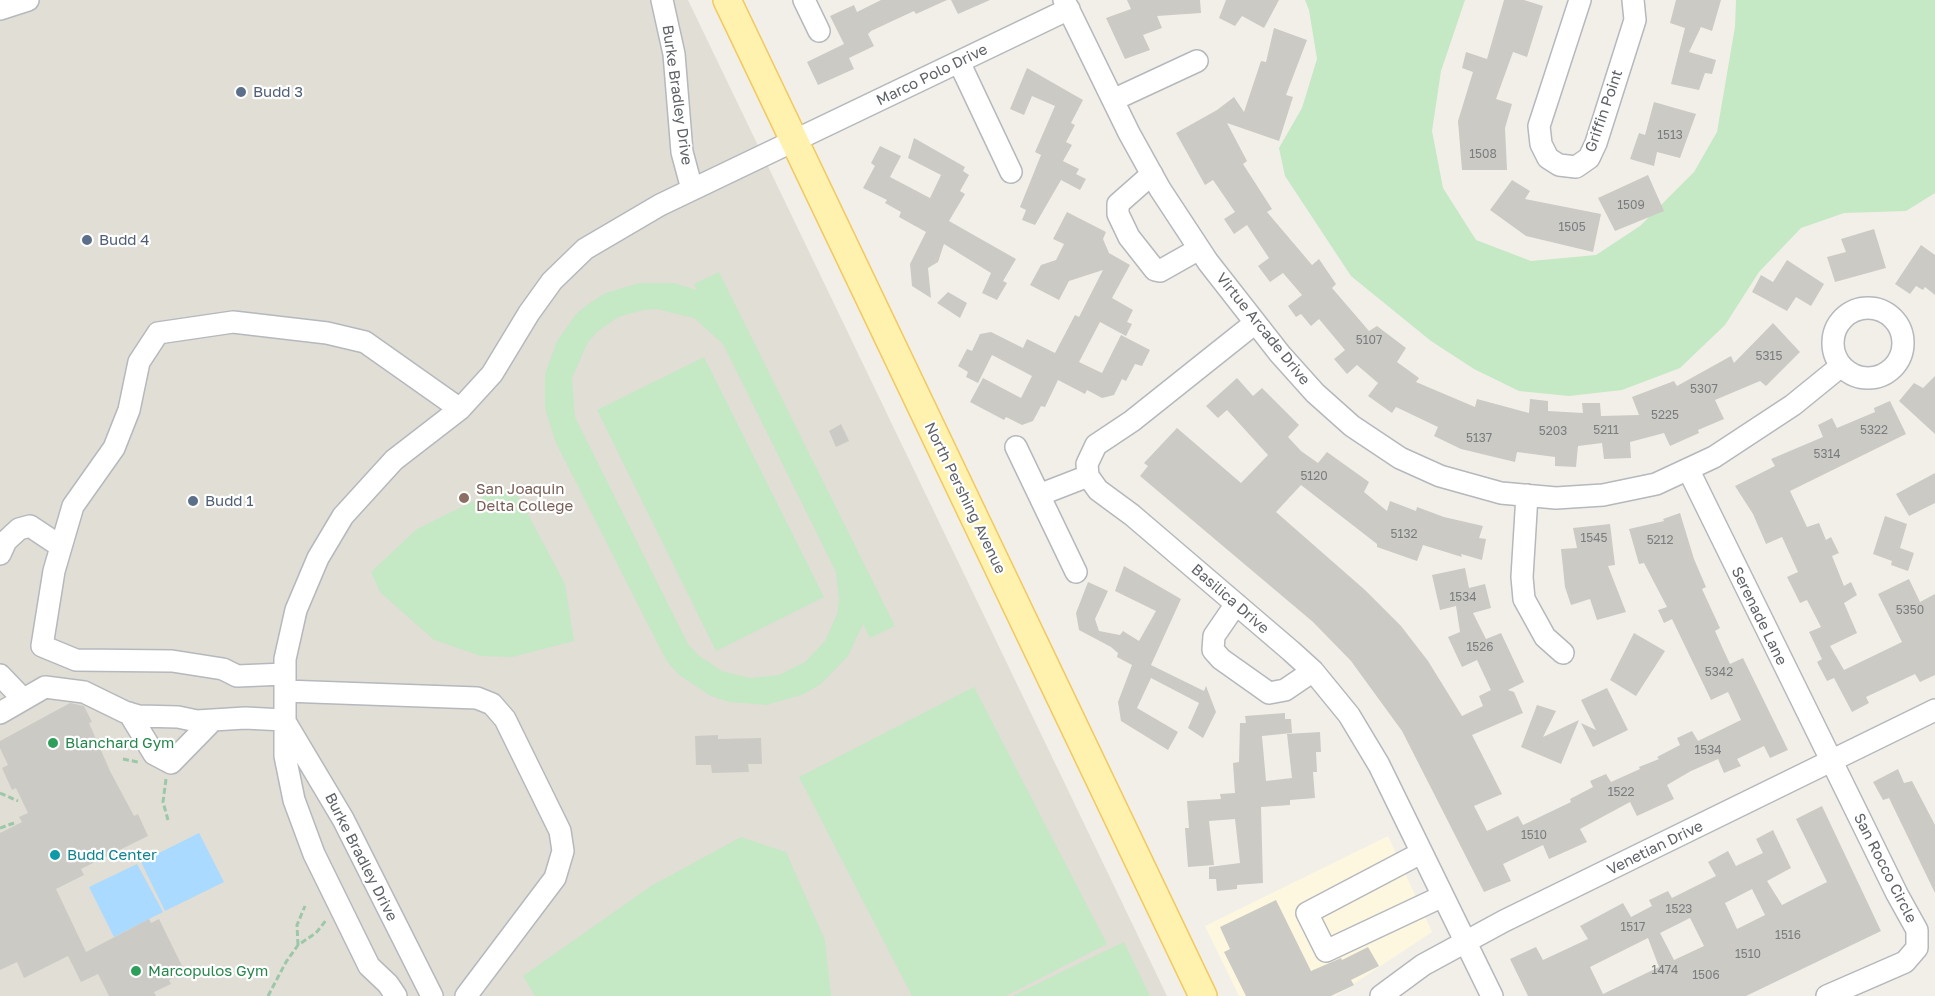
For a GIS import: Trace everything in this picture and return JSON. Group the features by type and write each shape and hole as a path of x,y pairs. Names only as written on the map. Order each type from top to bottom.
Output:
{"main road":[{"name":"North Pershing Avenue","path":"727,0 1203,996"}],"street":[{"path":"0,9 28,0"},
{"name":"Burke Bradley Drive","path":"662,0 674,54 682,152 692,189"},
{"path":"804,0 819,31"},
{"name":"Griffin Point","path":"1580,0 1539,126 1541,144 1548,158 1559,165 1576,166 1589,159 1635,20 1633,0"},
{"name":"Marco Polo Drive","path":"795,142 959,62 1067,5"},
{"name":"Virtue Arcade Drive","path":"1067,5 1152,174 1199,249 1255,323 1315,393 1352,426 1400,458 1469,486 1556,498 1603,495 1656,484 1688,470 1752,434 1841,366"},
{"path":"1113,100 1197,61"},
{"path":"959,62 1011,172"},
{"name":"Burke Bradley Drive","path":"396,996 388,984 369,966 315,854 294,800 285,756 285,659 296,610 318,558 343,516 394,460 460,409 492,374 529,313 552,281 573,259 594,243 692,189 795,142"},
{"path":"1152,174 1118,204 1119,214 1129,237 1155,270 1160,271 1199,249"},
{"path":"460,409 365,342 327,333 233,322 158,333 139,362 129,410 114,448 91,477 73,506 60,546 42,646 76,660 172,661 223,669 237,676 477,698 492,704 505,720 560,831 562,851 555,878 466,996"},
{"path":"1040,495 1088,476 1087,464 1096,445 1132,421 1255,323"},
{"path":"1016,447 1076,572"},
{"name":"Serenade Lane","path":"1688,470 1831,762"},
{"name":"Basilica Drive","path":"1088,476 1098,490 1132,515 1312,671 1355,725 1379,765 1465,942"},
{"path":"1527,495 1522,577 1524,599 1545,637 1563,653"},
{"path":"0,552 6,541 19,529 30,526 60,546"},
{"path":"1236,604 1214,636 1213,650 1221,659 1269,693 1285,690 1312,671"},
{"path":"0,675 23,699"},
{"path":"0,713 45,687 84,692 129,713 212,721 245,718 284,720"},
{"name":"Venetian Drive","path":"1382,996 1424,965 1465,942 1935,710"},
{"path":"129,713 154,754 171,763 212,721"},
{"name":"Burke Bradley Drive","path":"284,720 343,819 432,996"},
{"name":"San Rocco Circle","path":"1827,996 1905,962 1913,954 1918,941 1913,919 1897,894 1831,762"},
{"path":"1422,853 1307,913 1326,951 1443,896"},
{"path":"1465,942 1492,996"}],"path":[{"path":"168,820 163,802 171,763"},
{"path":"0,794 18,801"},
{"path":"0,828 14,823"},
{"path":"298,945 297,925 305,906"},
{"path":"268,996 298,945 316,933 322,922 341,910"}],"shaded area":[{"name":"San Joaquin Delta College","path":"0,0 688,0 1167,996 0,996"},
{"path":"1388,836 1432,932 1335,996 1239,996 1205,926"}],"green space":[{"path":"1305,0 1465,0 1441,71 1432,131 1443,188 1476,240 1531,261 1596,255 1640,226 1694,172 1717,132 1735,27 1736,0 1935,0 1935,193 1906,211 1844,213 1801,228 1759,272 1725,325 1680,368 1622,390 1569,396 1519,391 1474,369 1431,341 1351,276 1285,176 1279,148 1302,108 1317,59 1309,10"},
{"path":"719,272 895,626 870,638 863,624 848,656 821,684 804,694 767,705 729,702 711,696 679,675 666,660 555,441 545,408 545,374 557,341 577,313 606,293 639,283 674,283 697,290 694,284","holes":["656,309 694,318 723,344 836,572 839,600 837,614 825,641 805,662 779,675 750,678 722,671 698,655 688,644 575,417 572,378 588,342 597,332 618,317 643,310"]},
{"path":"704,357 824,597 716,651 597,410"},
{"path":"500,488 516,492 565,584 574,641 512,657 481,656 434,640 380,592 371,572 417,529"},
{"path":"974,687 1107,944 1006,996 912,996 799,777"},
{"path":"741,837 786,852 825,940 831,996 535,996 523,976 651,886"},
{"path":"1124,942 1150,996 1012,996 1084,961"}],"water":[{"path":"199,833 224,882 165,911 141,862"},
{"path":"137,864 163,912 114,937 89,887"}],"building":[{"path":"881,0 947,0 916,14 914,11 871,31 868,34 874,46 849,58 854,69 818,85 807,62 844,44 830,16 854,5 857,12"},
{"path":"951,0 990,0 958,14"},
{"path":"1127,0 1200,0 1201,13 1157,16 1162,28 1143,35 1150,50 1125,59 1106,18 1131,9"},
{"path":"1226,0 1279,0 1264,28 1242,16 1235,26 1219,18"},
{"path":"1504,0 1524,0 1543,6 1527,57 1513,52 1496,99 1512,104 1505,128 1507,170 1462,170 1458,121 1473,72 1462,68 1466,52 1487,59"},
{"path":"1676,0 1721,0 1712,31 1701,27 1689,52 1716,60 1712,74 1705,73 1699,90 1671,84 1685,28 1670,23"},
{"path":"1274,28 1307,40 1286,95 1293,97 1279,141 1227,123 1247,161 1243,164 1272,209 1267,212 1312,265 1319,259 1336,284 1332,288 1369,331 1377,326 1406,348 1397,362 1419,378 1416,382 1475,407 1477,399 1529,413 1530,399 1548,401 1548,411 1583,413 1582,403 1600,403 1601,416 1639,415 1632,397 1674,381 1677,386 1731,356 1734,363 1773,323 1800,352 1766,386 1760,381 1715,400 1724,419 1698,430 1699,433 1670,446 1664,433 1630,442 1631,458 1604,459 1602,443 1578,446 1576,467 1555,466 1555,457 1517,452 1515,462 1461,449 1434,436 1438,427 1396,407 1392,413 1368,396 1378,383 1357,365 1347,374 1334,359 1345,350 1319,319 1311,326 1301,314 1296,317 1288,306 1302,295 1283,273 1270,282 1258,266 1269,258 1247,225 1234,234 1224,219 1235,212 1213,180 1205,185 1176,133 1217,110 1234,97 1244,112 1261,61 1266,62"},
{"path":"1027,68 1083,100 1071,123 1075,125 1066,142 1072,145 1063,161 1079,169 1076,174 1086,179 1080,190 1061,180 1035,225 1022,220 1026,210 1020,207 1041,155 1035,152 1055,106 1032,96 1024,115 1010,109"},
{"path":"1654,102 1696,114 1680,158 1657,152 1654,166 1630,159 1639,133 1645,135"},
{"path":"914,138 965,167 963,171 969,175 960,191 965,194 949,221 1016,259 1003,281 1007,283 997,300 982,293 991,273 944,244 938,262 928,268 931,298 912,286 910,264 926,232 899,217 901,212 885,203 887,200 863,188 875,166 871,163 880,146 901,156 890,177 930,198 941,175 908,158"},
{"path":"1648,175 1664,211 1615,231 1598,198"},
{"path":"1512,180 1530,191 1525,199 1601,214 1593,252 1526,236 1490,210"},
{"path":"1067,212 1106,232 1103,239 1109,253 1130,265 1112,298 1133,310 1127,322 1132,324 1126,336 1100,322 1079,362 1102,373 1121,335 1150,350 1142,366 1135,364 1126,381 1122,379 1114,395 1102,398 1087,390 1085,394 1058,380 1045,407 1041,406 1033,421 1022,425 1006,417 1004,420 970,402 983,378 1021,398 1032,376 992,355 978,383 966,377 968,372 958,366 967,349 972,351 980,334 991,332 1023,348 1027,339 1055,353 1075,315 1079,317 1103,270 1069,281 1059,300 1030,285 1041,265 1056,260 1064,244 1053,239"},
{"path":"1874,229 1886,268 1835,282 1827,257 1846,252 1841,239"},
{"path":"1921,245 1935,255 1935,295 1925,287 1923,290 1916,286 1910,294 1895,284"},
{"path":"1787,260 1824,284 1811,306 1796,297 1787,311 1752,292 1761,275 1773,282"},
{"path":"948,292 967,303 960,318 937,303"},
{"path":"1935,376 1935,434 1899,401 1914,383 1923,388"},
{"path":"1237,378 1253,396 1262,388 1299,425 1288,437 1301,451 1318,463 1327,452 1369,482 1364,492 1387,511 1390,501 1416,511 1417,507 1444,517 1483,526 1479,538 1486,539 1482,560 1461,554 1462,557 1423,545 1417,561 1377,547 1377,544 1301,485 1276,512 1365,590 1401,626 1428,661 1462,716 1483,706 1479,696 1491,690 1477,660 1462,667 1448,637 1460,632 1456,606 1440,610 1432,575 1465,568 1469,588 1485,584 1491,608 1473,613 1486,639 1501,633 1524,682 1508,690 1514,692 1523,713 1472,735 1502,794 1474,806 1487,831 1518,816 1523,825 1571,802 1570,799 1593,787 1590,781 1606,774 1611,782 1640,769 1639,767 1659,759 1657,757 1680,745 1677,738 1692,731 1698,741 1741,720 1728,692 1711,700 1672,619 1664,623 1658,610 1667,607 1644,563 1639,564 1629,529 1664,521 1663,519 1680,513 1694,559 1706,587 1702,589 1720,628 1715,631 1723,649 1730,664 1743,658 1788,750 1770,758 1764,746 1737,759 1741,766 1724,773 1718,759 1691,771 1667,785 1674,799 1637,816 1630,802 1580,829 1587,842 1549,859 1543,845 1503,864 1511,881 1484,892 1402,731 1351,661 1313,622 1140,476 1148,466 1144,463 1177,428 1241,483 1268,455 1227,410 1218,418 1206,406"},
{"path":"1890,401 1906,434 1790,491 1807,527 1819,523 1826,540 1831,537 1839,553 1832,556 1844,586 1851,582 1857,595 1844,603 1857,633 1830,646 1844,670 1902,642 1878,594 1909,579 1920,602 1935,594 1935,675 1920,682 1915,674 1866,697 1869,703 1852,712 1834,678 1827,681 1817,662 1822,659 1809,632 1821,627 1807,600 1800,603 1787,577 1798,572 1782,537 1766,544 1753,514 1735,486 1775,466 1771,459 1823,437 1818,425 1832,418 1837,428 1875,412 1874,408"},
{"path":"841,424 849,441 836,447 829,431"},
{"path":"1935,473 1935,503 1909,516 1896,494"},
{"path":"1885,516 1907,524 1900,548 1914,553 1908,571 1891,565 1892,561 1873,554"},
{"path":"1610,524 1615,565 1608,566 1626,612 1597,620 1590,599 1571,605 1565,587 1561,549 1577,548 1573,528"},
{"path":"1124,566 1181,599 1151,665 1204,691 1206,686 1216,712 1203,738 1188,728 1199,703 1151,678 1137,708 1178,732 1168,750 1121,721 1118,702 1132,665 1117,657 1118,653 1111,647 1079,630 1076,613 1088,582 1108,591 1095,619 1099,631 1120,635 1123,631 1139,641 1156,611 1115,591"},
{"path":"1634,633 1665,651 1636,696 1610,680"},
{"path":"1607,688 1628,730 1593,747 1581,723 1596,730 1581,700"},
{"name":"Budd Center","path":"70,703 84,706 110,771 134,816 138,814 148,836 81,869 84,875 56,889 86,952 149,919 151,923 159,919 185,972 169,980 171,984 154,992 156,996 109,996 98,974 81,982 68,956 24,978 17,962 0,970 0,833 22,822 19,817 28,813 16,788 12,790 2,768 8,765 0,748 0,741"},
{"path":"1537,705 1556,711 1543,737 1579,720 1561,764 1521,747"},
{"path":"1285,713 1285,719 1291,719 1292,733 1262,736 1266,781 1292,778 1287,734 1320,732 1321,752 1316,752 1317,772 1313,772 1315,798 1290,800 1290,805 1261,807 1263,883 1237,885 1237,889 1217,891 1216,879 1209,879 1209,867 1240,863 1235,819 1209,821 1214,865 1188,867 1185,828 1189,828 1187,801 1221,799 1220,794 1235,793 1233,763 1239,762 1240,723 1246,723 1245,716"},
{"path":"718,735 718,739 761,738 762,764 748,764 749,772 712,773 711,765 696,765 695,736"},
{"path":"1898,769 1904,783 1912,781 1935,825 1935,893 1889,798 1883,800 1873,782"},
{"path":"1822,806 1881,931 1746,996 1528,996 1510,959 1536,947 1543,960 1588,939 1580,926 1623,903 1631,917 1652,906 1649,900 1668,891 1672,898 1716,876 1708,862 1728,851 1736,866 1763,853 1756,839 1773,830 1791,868 1767,881 1782,905 1827,882 1796,819","holes":["1752,889 1765,915 1737,929 1725,903","1690,918 1704,946 1674,960 1660,933","1648,938 1659,967 1603,994 1590,967"]},
{"path":"1276,900 1311,971 1341,958 1342,960 1368,947 1379,966 1351,980 1354,985 1331,996 1246,996 1224,952 1230,949 1220,927"}],"place":[{"name":"Budd 3","path":"241,92"},
{"name":"Budd 4","path":"87,240"},
{"name":"San Joaquin Delta College","path":"464,498"},
{"name":"Budd 1","path":"193,501"},
{"name":"Blanchard Gym","path":"53,743"},
{"name":"Budd Center","path":"55,855"},
{"name":"Marcopulos Gym","path":"136,971"}]}
